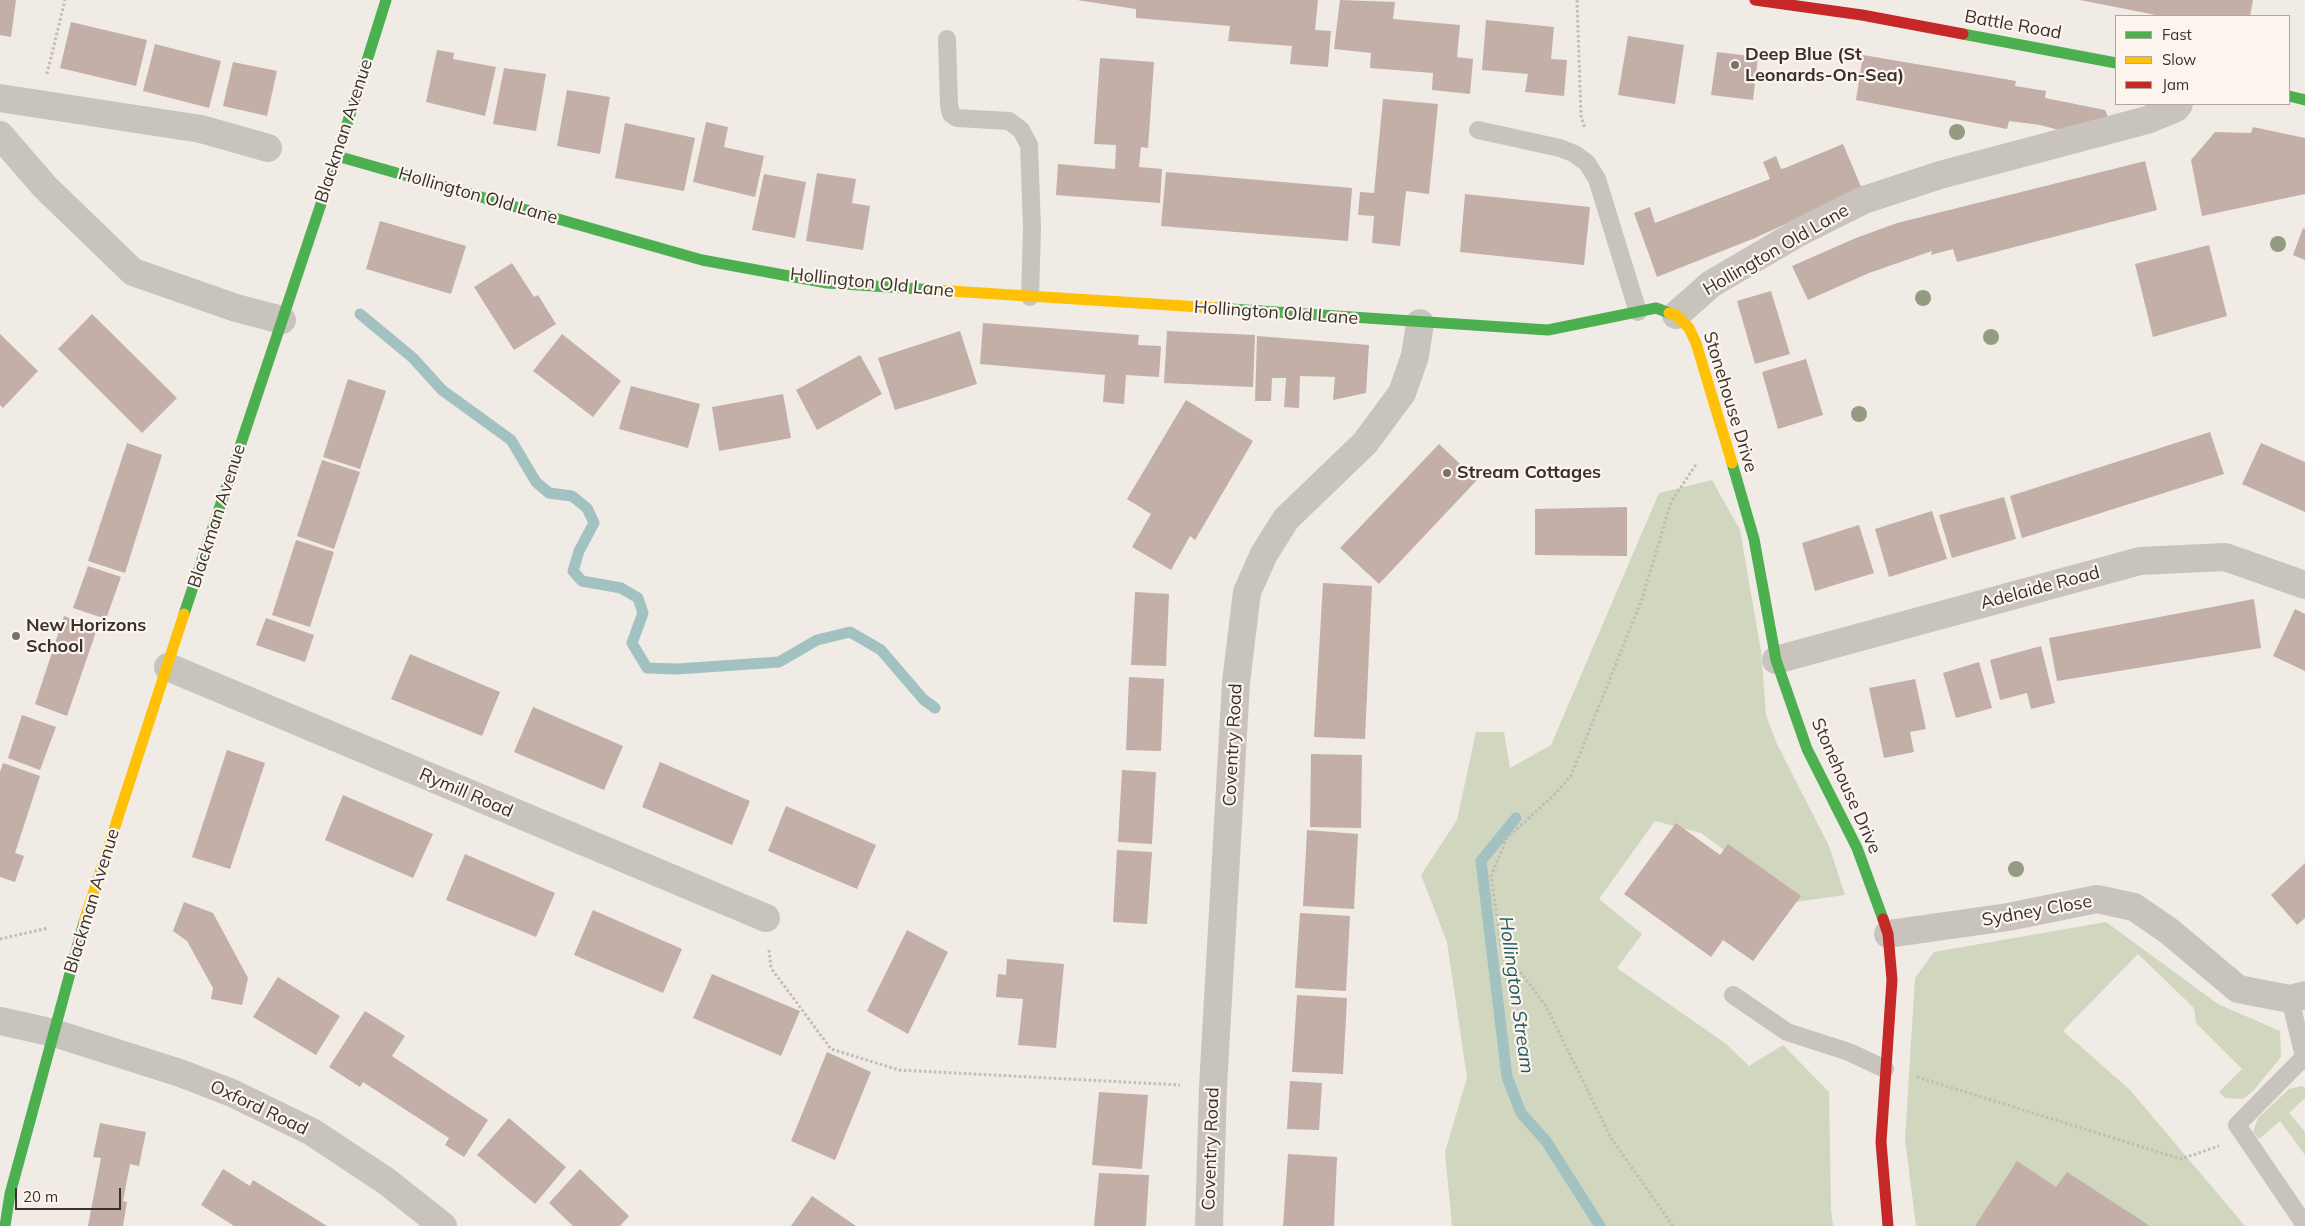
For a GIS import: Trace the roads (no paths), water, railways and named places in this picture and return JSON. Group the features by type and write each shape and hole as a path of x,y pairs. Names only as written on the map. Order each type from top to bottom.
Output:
{"street":[{"name":"Blackman Avenue","path":"5,1226 10,1194 54,1033 126,790 337,156 386,0"},
{"name":"Battle Road","path":"1754,0 1864,7 2115,63"},
{"path":"2290,96 2305,100"},
{"path":"0,98 202,129 268,148"},
{"name":"Hollington Old Lane","path":"337,156 702,260 827,283 1548,330 1656,308 1676,315 1711,284 1798,233 1864,200 1940,175 2147,120 2176,108 2178,105"},
{"path":"0,135 44,187 133,272 236,308 282,320"},
{"name":"Stonehouse Drive","path":"1676,315 1689,328 1696,342 1720,429 1754,539 1776,660 1807,749 1857,848 1888,934 1892,980 1881,1142 1888,1226"},
{"name":"Coventry Road","path":"1208,1226 1213,1087 1236,682 1247,592 1264,554 1286,519 1365,443 1402,393 1415,356 1420,323"},
{"name":"Adelaide Road","path":"1776,660 2140,561 2225,557 2305,585"},
{"name":"Rymill Road","path":"168,667 766,918"},
{"name":"Sydney Close","path":"1888,934 2008,917 2097,899 2134,907 2169,931 2238,989 2298,997"},
{"path":"0,1021 54,1033"},
{"name":"Oxford Road","path":"54,1033 180,1073 232,1092 312,1132 386,1181 443,1226"}],"lane":[{"path":"947,39 949,105 951,114 957,118 1008,121 1022,130 1029,145 1032,228 1030,297"},
{"path":"1478,130 1560,148 1575,154 1587,163 1597,179 1638,312"},
{"path":"1733,995 1787,1032 1848,1052 1885,1069"},
{"path":"2298,997 2304,1060 2237,1126 2305,1226"}],"waterway":[{"name":"Hollington Stream","path":"360,314 413,358 442,390 511,440 536,482 549,493 572,496 587,508 594,523 579,551 573,571 582,581 621,588 638,598 643,613 632,643 647,668 677,669 779,662 817,640 850,632 881,650 923,699 935,708"},
{"name":"Hollington Stream","path":"1516,818 1481,861 1507,1077 1521,1113 1546,1141 1600,1226"}],"place":[{"name":"Deep Blue (St Leonards-On-Sea)","path":"1735,65"},
{"name":"Stream Cottages","path":"1447,473"},
{"name":"New Horizons School","path":"16,636"}]}
